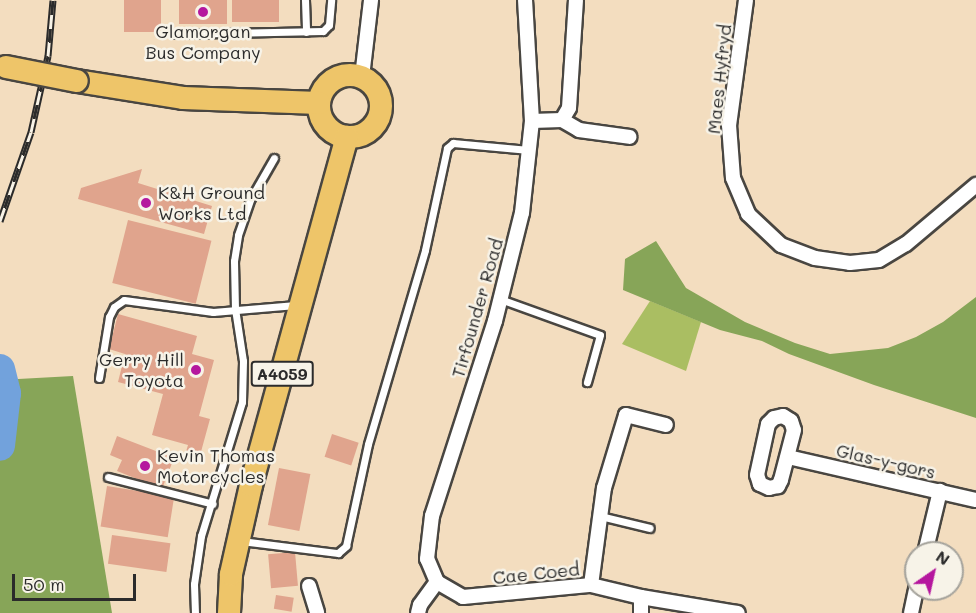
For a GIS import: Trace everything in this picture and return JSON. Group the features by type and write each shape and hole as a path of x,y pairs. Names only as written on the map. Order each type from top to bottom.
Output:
{"main road":[{"path":"3,67 183,98 319,104"},
{"path":"353,75 362,77 377,90 381,99 379,118 366,133 347,137 329,130 323,122 319,104 326,86 334,79 353,75"},
{"name":"A4059","path":"230,613 231,574 251,485 347,137"}],"street":[{"path":"362,77 371,0"},
{"name":"Tirfounder Road","path":"437,582 428,559 432,516 500,299 522,213 532,121 525,0"},
{"path":"561,120 569,108 576,0"},
{"name":"Maes Hyfryd","path":"746,0 729,125 733,178 748,214 781,245 815,258 850,263 879,260 906,244 976,185"},
{"path":"532,121 561,120 579,130 630,137"},
{"path":"591,585 604,488 626,415 666,425"},
{"path":"783,416 791,421 794,430 788,457 778,486 769,488 760,484 757,475 768,424 774,418 783,416"},
{"name":"Glas-y-gors","path":"788,457 976,500"},
{"path":"928,541 940,491"},
{"path":"418,613 420,605 437,582"},
{"name":"Cae Coed","path":"437,582 464,597 500,596 591,585 641,597 736,613"},
{"path":"309,586 317,613"},
{"path":"641,597 641,613"}],"lane":[{"path":"305,0 306,32"},
{"path":"176,34 323,30 329,26 331,0"},
{"path":"238,541 338,553 346,546 368,444 425,250 447,148 453,143 530,150"},
{"path":"195,613 194,584 201,536 213,504 242,402 243,361 235,309 234,261 238,235 251,198 274,158"},
{"path":"500,299 600,335 587,382"},
{"path":"99,378 109,317 114,307 124,300 213,312 302,304"},
{"path":"108,477 213,504"},
{"path":"600,516 650,528"}],"green space":[{"path":"656,241 686,288 745,322 795,343 830,354 888,348 916,337 943,322 976,297 976,418 874,385 789,354 762,341 720,330 623,290 625,259"},
{"path":"650,301 701,322 686,371 622,344"},
{"path":"73,376 112,613 0,613 0,380"}],"building":[{"path":"124,0 161,0 161,32 124,32"},
{"name":"Glamorgan Bus Company","path":"179,0 227,0 227,24 179,24"},
{"path":"232,0 279,0 279,22 232,22"},
{"name":"K&H Ground Works Ltd","path":"142,169 138,183 212,206 204,234 78,199 81,188"},
{"path":"128,220 211,241 196,304 112,283"},
{"path":"118,314 197,336 192,354 214,360 199,416 210,419 199,459 185,455 188,445 152,435 163,394 118,382 125,354 109,349"},
{"path":"332,434 359,443 351,465 325,457"},
{"name":"Kevin Thomas Motorcycles","path":"117,436 174,458 162,489 117,471 122,460 110,455"},
{"path":"279,468 310,474 299,531 268,525"},
{"path":"107,486 174,497 168,537 101,526"},
{"path":"112,535 170,543 166,572 108,564"},
{"path":"295,552 298,586 271,588 268,554"},
{"path":"276,595 294,598 292,612 274,609"}],"waterway":[{"path":"0,369 6,393 0,446"}],"railway":[{"path":"0,221 31,132 48,56 53,0"}],"place":[{"name":"Glamorgan Bus Company","path":"203,12"},
{"name":"K&H Ground Works Ltd","path":"146,203"},
{"name":"Gerry Hill Toyota","path":"196,370"},
{"name":"Kevin Thomas Motorcycles","path":"145,466"}]}
